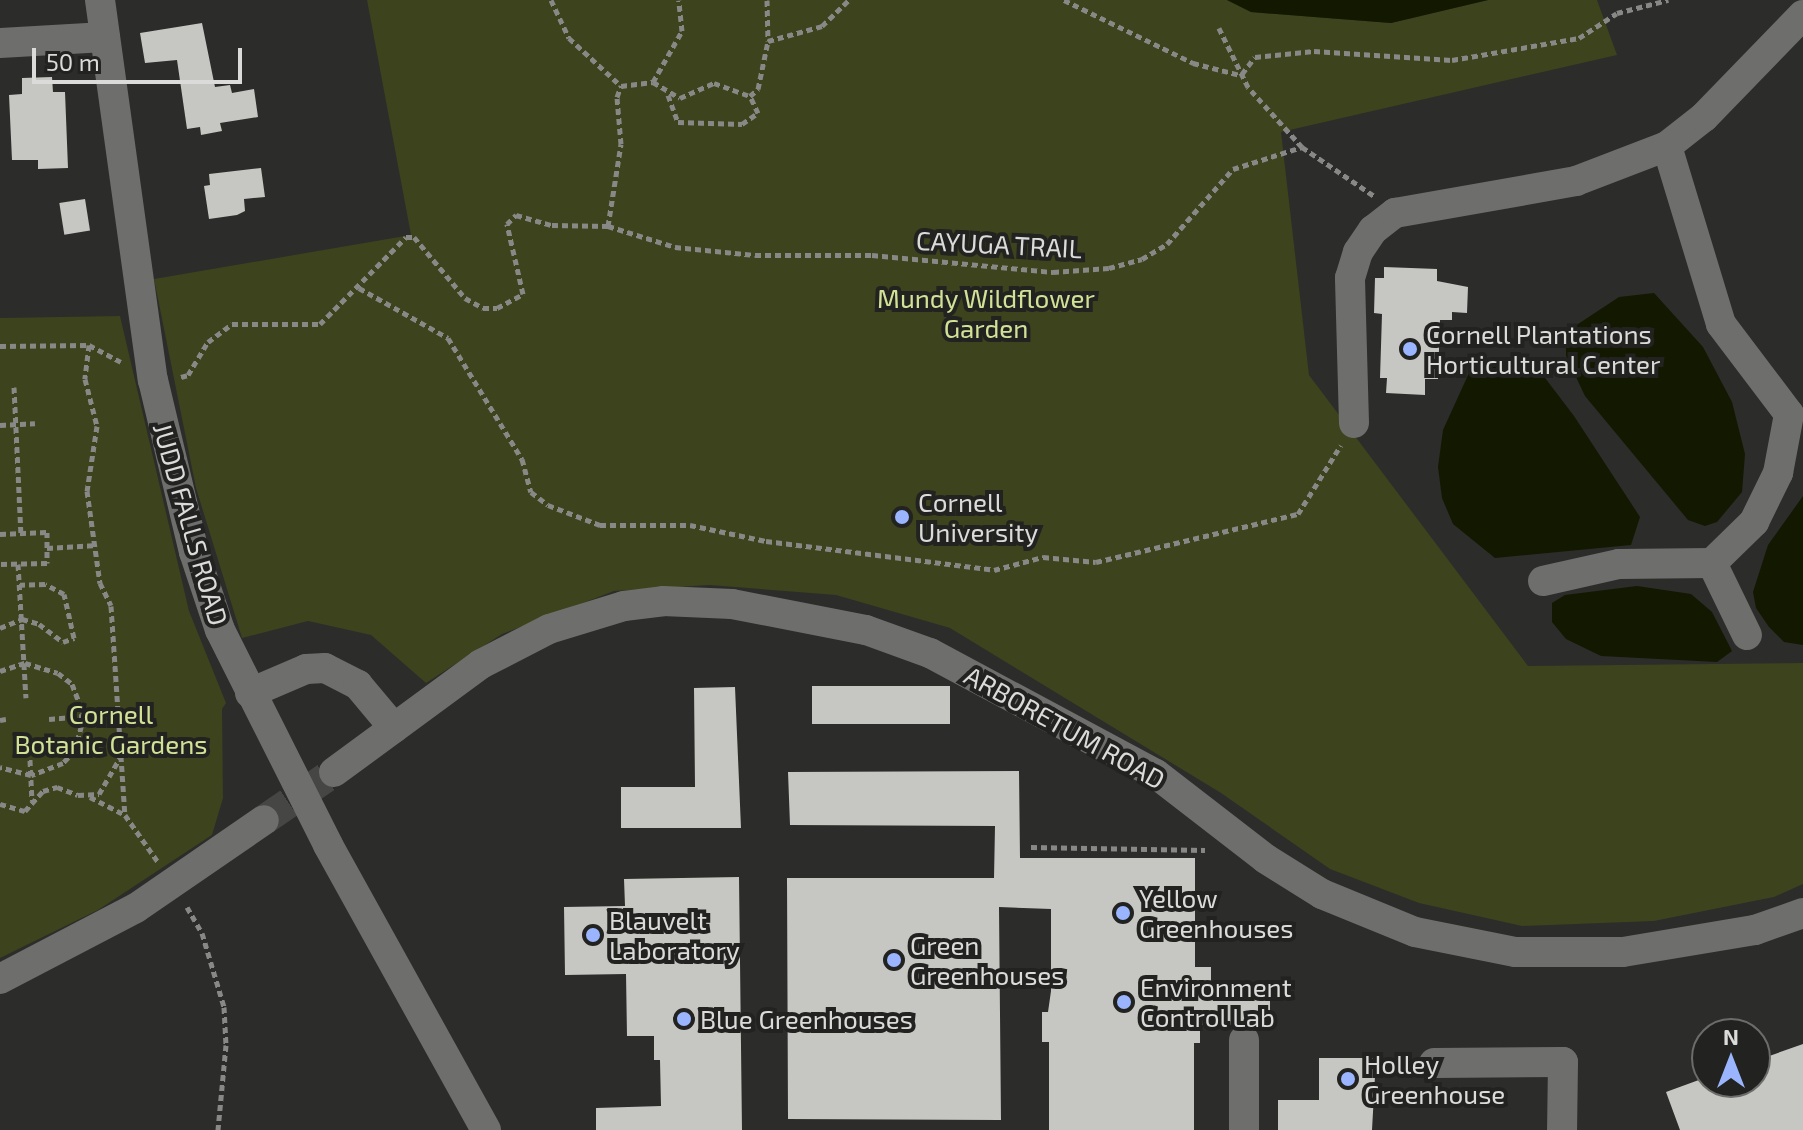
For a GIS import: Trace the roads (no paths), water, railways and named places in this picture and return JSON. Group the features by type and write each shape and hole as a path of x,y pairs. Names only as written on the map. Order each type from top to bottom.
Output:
{"street":[{"name":"JUDD FALLS ROAD","path":"100,0 134,260 168,454 220,630 250,693 486,1130"},
{"path":"1354,423 1350,278 1358,252 1395,213 1576,181 1667,146 1704,117 1803,15"},
{"path":"0,43 105,37"},
{"path":"1543,581 1619,564 1712,563 1754,522 1778,473 1789,414 1721,324 1667,146"},
{"path":"1712,563 1747,635"},
{"name":"ARBORETUM ROAD","path":"334,772 481,664 549,629 624,606 663,601 732,604 866,630 930,653 1156,774 1266,859 1322,894 1415,932 1515,952 1623,952 1755,930 1803,913"},
{"path":"250,693 306,669 325,668 358,685 394,728"},
{"path":"0,979 73,945 173,883 264,820"},
{"path":"1244,1040 1244,1130"},
{"path":"1434,1063 1563,1062 1562,1130"}],"tunnel":[{"path":"264,820 334,772"}],"place":[{"name":"Cornell Plantations Horticultural Center","path":"1410,349"},
{"name":"Cornell University","path":"902,517"},
{"name":"Yellow Greenhouses","path":"1123,913"},
{"name":"Blauvelt Laboratory","path":"593,935"},
{"name":"Green Greenhouses","path":"894,960"},
{"name":"Environment Control Lab","path":"1124,1002"},
{"name":"Blue Greenhouses","path":"684,1019"},
{"name":"Holley Greenhouse","path":"1348,1079"}],"park label":[{"name":"Mundy Wildflower Garden","path":"986,313"},
{"name":"Cornell Botanic Gardens","path":"111,729"}]}
